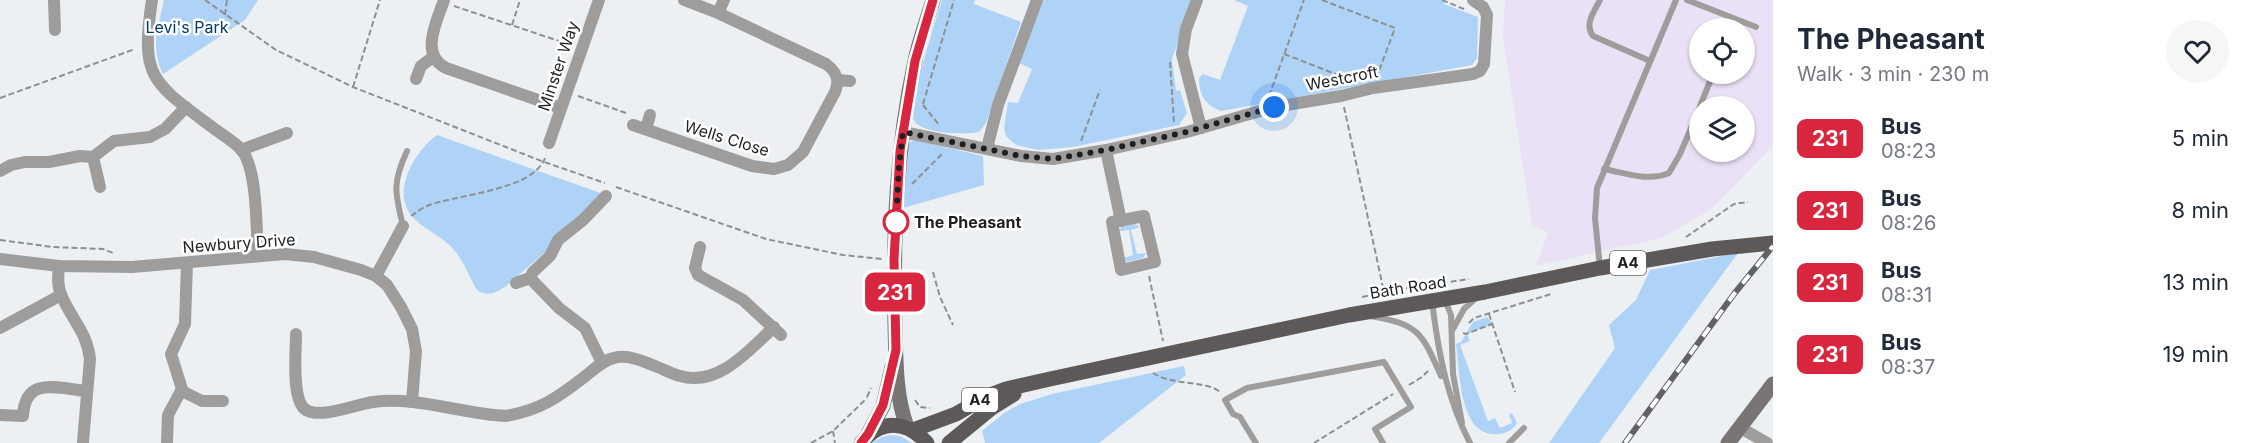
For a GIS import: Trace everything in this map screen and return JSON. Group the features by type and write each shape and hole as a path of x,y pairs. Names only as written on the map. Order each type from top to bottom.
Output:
{"main road":[{"path":"927,443 910,429 900,406 894,260 899,167 909,133 915,61 933,0"},
{"name":"Bath Road","path":"864,439 880,428 893,425 910,429 947,418 985,397 1006,389 1050,379 1348,315 1436,301 1600,268 1712,249 1773,243"},
{"path":"864,439 883,405 896,350"},
{"name":"Bath Road","path":"949,443 972,422 1008,397 1050,379"},
{"path":"1728,443 1773,384"}],"street":[{"path":"54,0 55,30"},
{"path":"152,0 146,44 150,70 158,83 241,150 253,176 258,256"},
{"name":"Minster Way","path":"549,143 599,0"},
{"name":"Wells Close","path":"633,124 752,166 766,169 781,168 793,162 803,152 835,92 844,80 826,64 718,13 684,0"},
{"path":"718,13 724,0"},
{"path":"987,148 998,105 1037,0"},
{"path":"1197,0 1186,29 1182,54 1201,128"},
{"path":"443,1 431,41 433,57 446,68 561,108"},
{"name":"Westcroft","path":"909,133 1037,158 1053,159 1106,150 1201,128 1264,110 1372,88 1473,74 1480,71 1485,61 1488,17 1481,2"},
{"path":"416,80 421,66 433,57"},
{"path":"0,171 11,165 25,162 49,162 80,156 93,157 114,141 158,135 186,107"},
{"path":"646,129 650,115"},
{"path":"241,150 287,133"},
{"path":"1106,150 1121,221"},
{"path":"93,157 100,187"},
{"path":"516,283 530,278 533,272 550,256 558,240 583,220 606,196"},
{"path":"1144,216 1155,262 1121,270 1112,222 1121,221 1144,216"},
{"path":"376,276 403,226"},
{"path":"296,334 297,393 305,410 319,412 374,402 412,402 490,415 521,413 537,409 556,399 602,363 614,357 625,357 680,376 703,377 731,366 777,331 755,308 698,275 695,268 700,247"},
{"name":"Newbury Drive","path":"0,259 59,266 122,267 285,254 314,257 343,264 376,276 394,295 412,329 416,351 412,402"},
{"path":"167,443 168,415 182,391 171,354 185,324 187,263"},
{"path":"59,266 58,278 61,295 84,334 90,359 83,442"},
{"path":"530,278 558,308 585,328 602,363"},
{"path":"0,328 61,295"},
{"path":"0,415 23,416 26,398 39,388 86,391"},
{"path":"182,391 202,401 223,401"},
{"path":"1739,427 1767,443"}],"lane":[{"path":"1600,0 1589,22 1590,33 1650,61"},
{"path":"1600,268 1595,203 1604,169 1676,0"},
{"path":"1687,0 1756,27"},
{"path":"1604,169 1640,177 1653,177 1669,172 1689,133"},
{"path":"403,226 395,188 399,169 407,151"},
{"path":"1451,333 1464,309 1485,292"},
{"path":"1462,423 1453,374 1448,307 1436,301 1432,309 1442,370 1462,423 1470,443"},
{"path":"1348,315 1385,320 1408,327 1417,333 1427,345 1462,423"},
{"path":"1256,443 1240,417 1233,414 1225,400 1247,388 1384,362 1411,407 1375,429 1383,443"},
{"path":"964,443 972,422"},
{"path":"1509,443 1524,428"}],"path":[{"path":"225,15 227,0"},
{"path":"353,87 380,0"},
{"path":"512,25 520,0"},
{"path":"909,133 922,105 954,0"},
{"path":"1264,110 1304,0"},
{"path":"1322,0 1395,27 1372,88"},
{"path":"443,1 582,48"},
{"path":"0,98 146,44"},
{"path":"1284,54 1350,79"},
{"path":"1076,156 1100,90"},
{"path":"567,92 629,114 633,124"},
{"path":"1341,96 1384,292"},
{"path":"906,190 954,142 922,105"},
{"path":"403,226 409,218 425,207 506,186 524,178 544,162"},
{"path":"1686,237 1734,204 1748,202"},
{"path":"0,240 53,247 103,249 115,254 122,267"},
{"path":"1146,264 1163,343"},
{"path":"933,272 940,297 953,325"},
{"path":"1492,324 1466,334 1464,329 1474,318 1557,292"},
{"path":"1489,314 1515,392"},
{"path":"1314,443 1424,376 1428,368"},
{"path":"1150,371 1167,380 1216,389 1225,400"},
{"path":"833,431 835,443"}],"shaded area":[{"path":"1505,0 1773,0 1773,146 1709,211 1662,238 1536,266 1548,232 1532,226 1503,37"}],"green space":[{"name":"Levi's Park","path":"164,0 258,0 245,20 163,74 156,46"},
{"path":"942,0 975,0 974,4 1021,22 986,123 979,132 934,131 918,125 914,120 915,98"},
{"path":"1043,0 1193,0 1172,59 1176,91 1180,90 1187,113 1179,125 1073,147 1038,150 1016,145 1006,136 1004,129 1008,102 1018,103 1032,69 1019,63"},
{"path":"1234,0 1445,0 1444,4 1478,17 1477,58 1472,65 1221,111 1204,99 1199,78 1203,74 1220,80 1248,6"},
{"path":"437,135 609,196 505,287 491,293 481,292 477,290 458,254 444,240 421,225 411,215 406,205 404,194 409,171 421,150"},
{"path":"915,140 983,156 984,185 903,208 907,150 910,142"},
{"path":"1133,223 1140,227 1131,230 1137,254 1146,253 1143,258 1127,262 1123,258 1133,255 1129,230 1119,231 1122,226"},
{"path":"1738,253 1599,443 1549,443 1615,348 1609,325 1636,300 1650,270"},
{"path":"1487,317 1493,324 1467,334 1470,341 1460,345 1488,421 1495,418 1500,428 1512,423 1509,415 1512,413 1517,423 1510,430 1499,434 1486,433 1476,426 1468,414 1461,385 1456,344 1461,342 1473,322"},
{"path":"1184,366 1186,375 1099,443 985,443 982,431 1004,413 1020,404 1052,394"},
{"path":"892,435 902,437 912,443 872,443 882,437"}],"railway":[{"path":"1625,443 1734,294 1773,246"}],"bus line":[{"name":"231","path":"861,443 881,411 896,350 894,260 900,151 915,61 933,0"}],"place":[{"name":"The Pheasant","path":"896,222"}],"route":[{"path":"896,222 903,132 1021,156 1053,159 1186,132 1274,107"}]}
